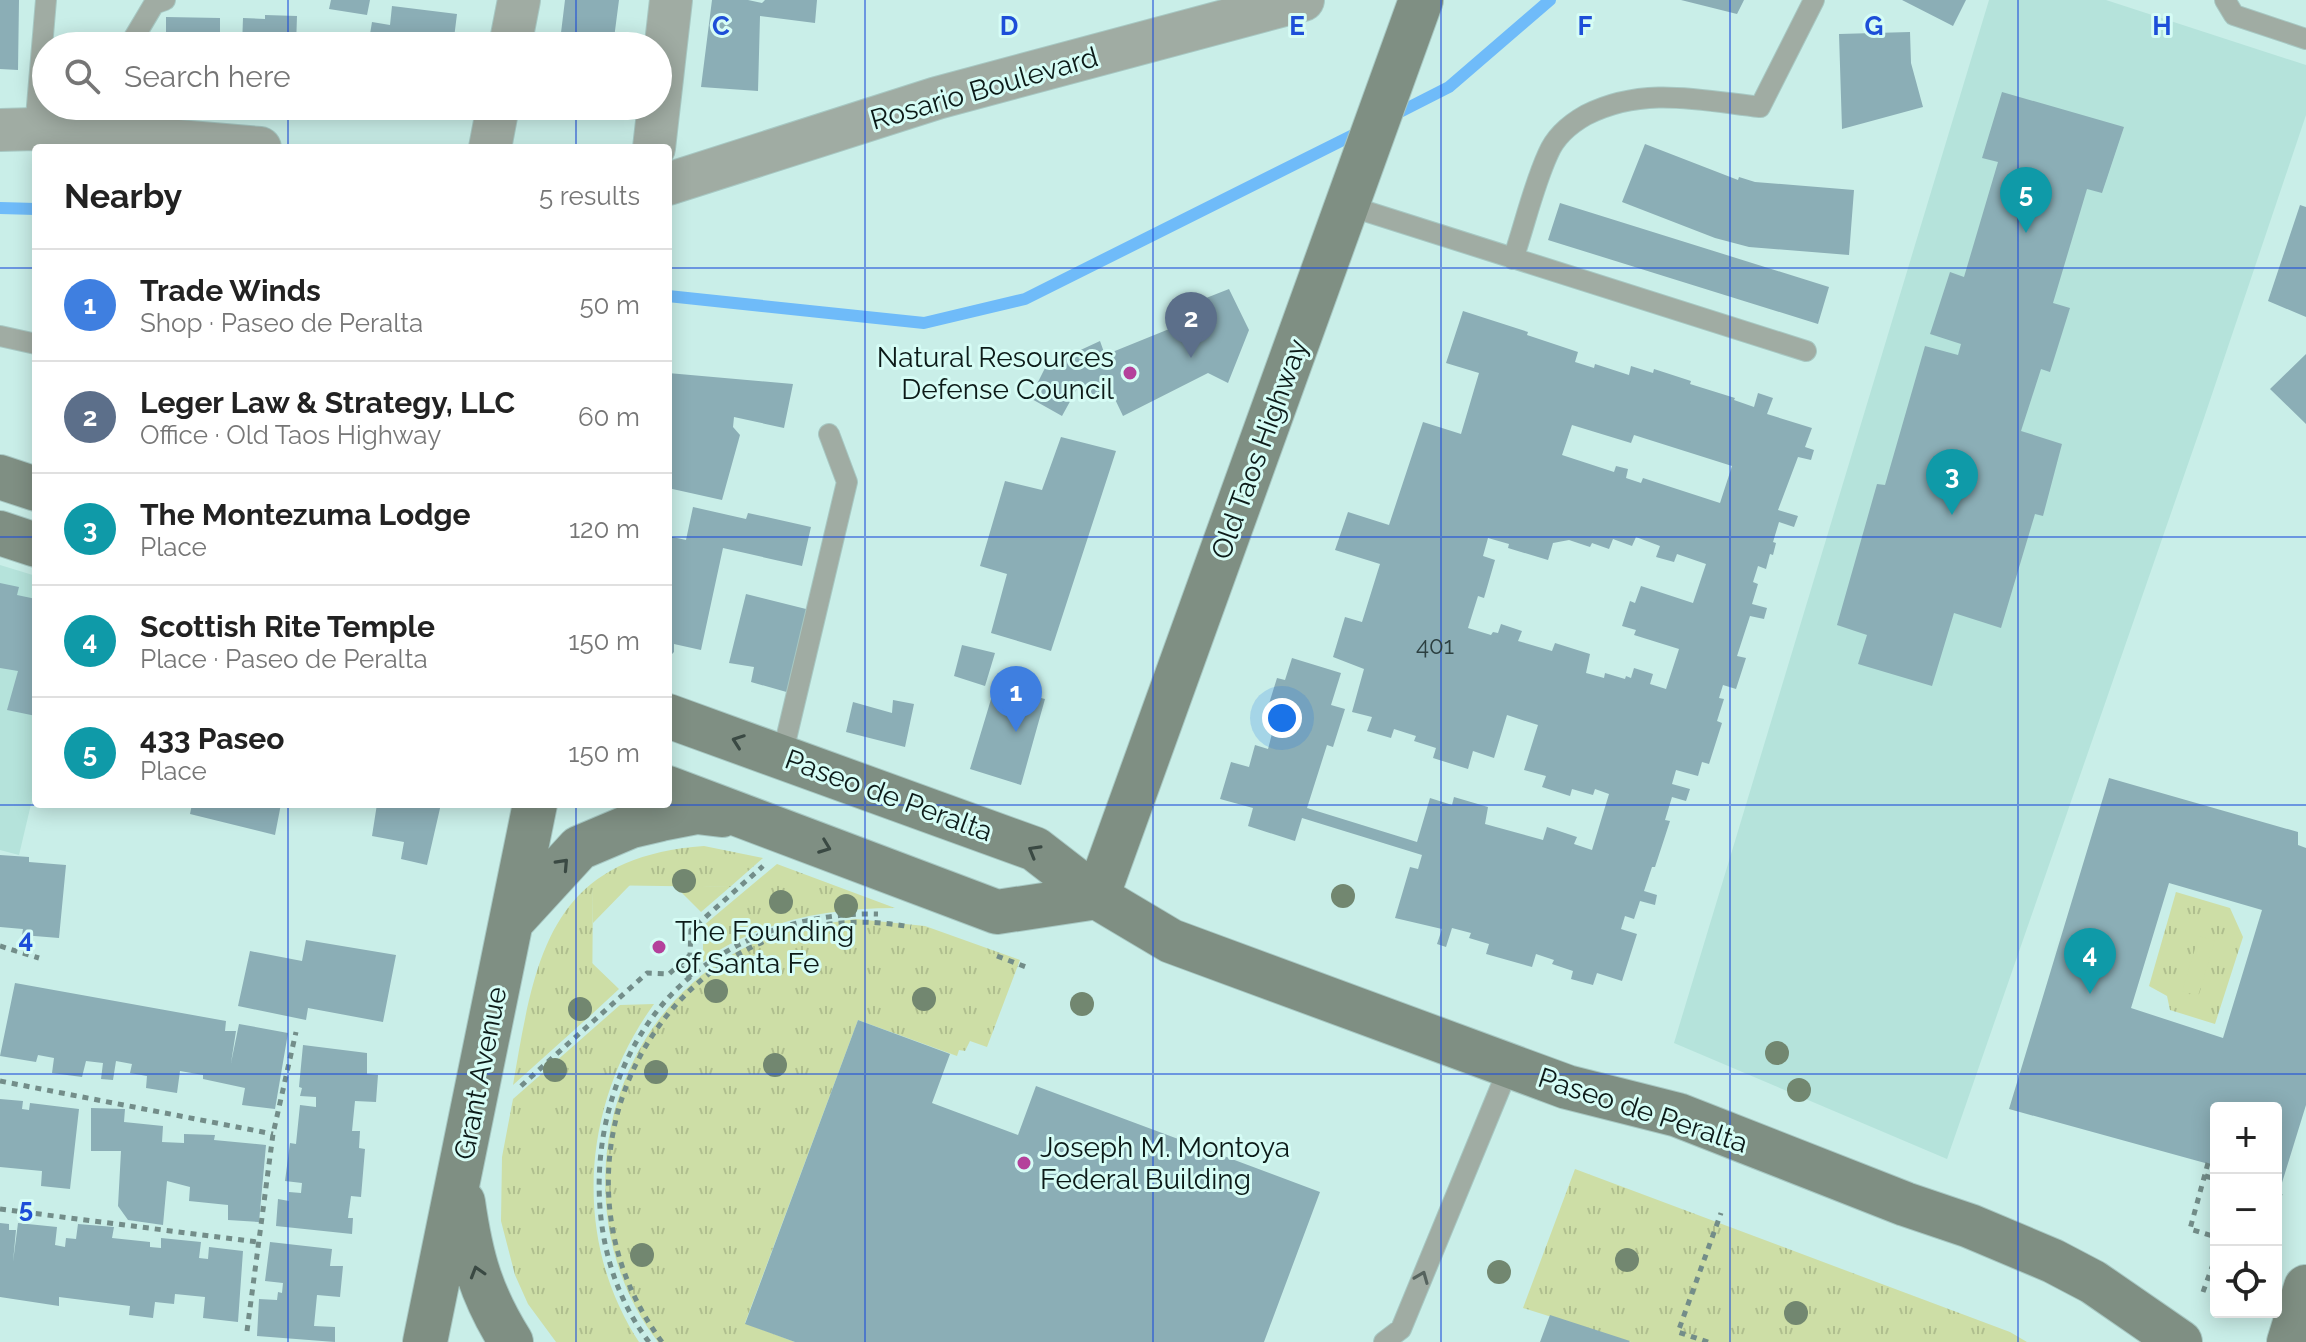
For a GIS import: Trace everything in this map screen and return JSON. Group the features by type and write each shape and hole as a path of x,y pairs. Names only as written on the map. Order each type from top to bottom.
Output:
{"main road":[{"name":"Old Taos Highway","path":"1097,897 1421,0"},
{"path":"0,477 32,488"},
{"path":"0,533 32,544"},
{"name":"Paseo de Peralta","path":"672,717 1035,849 1097,897 1171,941 1567,1087 1678,1115 1905,1204 1970,1226 2053,1261 2093,1282 2180,1342"},
{"path":"672,789 997,912 1097,897"},
{"name":"Grant Avenue","path":"425,1342 534,808"},
{"path":"511,922 579,848 631,826 697,812 752,819"},
{"path":"459,1177 476,1272 492,1312 511,1342"},
{"path":"2289,1342 2306,1287"}],"street":[{"path":"513,32 519,0"},
{"path":"667,32 671,0"},
{"name":"Rosario Boulevard","path":"672,183 937,98 1303,0"},
{"path":"491,144 495,120"},
{"path":"654,144 657,120"},
{"path":"18,129 125,121 240,144"}],"lane":[{"path":"39,32 46,0"},
{"path":"137,32 154,4 165,0"},
{"path":"1513,259 1548,152 1574,121 1618,101 1643,96 1760,107 1814,0"},
{"path":"2225,0 2234,15 2306,39"},
{"path":"18,129 32,64"},
{"path":"1349,198 1513,259 1806,351"},
{"path":"0,336 32,343"},
{"path":"782,756 847,482 829,434"},
{"path":"1384,1342 1401,1329 1509,1067"}],"path":[{"path":"520,1087 647,973 669,974 690,955 691,930 773,857"},
{"path":"649,1342 637,1327 618,1291 599,1214 598,1181 602,1148 616,1090 635,1042 671,996 717,958 769,931 826,917 881,914"},
{"path":"662,1342 642,1315 624,1276 608,1213 607,1177 611,1144 630,1074 645,1045 663,1019 713,971 736,955 767,942 823,926 857,922 925,930"},
{"path":"0,946 39,958"},
{"path":"985,951 1026,967"},
{"path":"679,965 691,978"},
{"path":"247,1331 273,1134 296,1032"},
{"path":"0,1081 273,1134"},
{"path":"2208,1163 2190,1229 2210,1235"},
{"path":"2205,1176 2210,1178"},
{"path":"2282,1197 2286,1198"},
{"path":"0,1209 257,1242"},
{"path":"1708,1342 1678,1332 1721,1213"},
{"path":"2203,1292 2210,1273"}],"shaded area":[{"path":"1989,0 2106,0 2306,65 2306,115 1947,1159 1674,1043"},
{"path":"0,565 32,575 32,800 19,855 0,850"}],"green space":[{"path":"704,846 763,858 730,887 593,885 592,1014 513,1085 530,995 542,956 559,921 582,892 612,870 652,854"},
{"path":"777,864 895,908 848,910 802,918 758,931 716,952 716,915"},
{"path":"593,885 630,885 593,923"},
{"path":"674,885 730,887 701,912"},
{"path":"2176,892 2230,908 2243,937 2215,1024 2170,1010 2167,996 2149,986"},
{"path":"716,915 716,952 703,962 703,926"},
{"path":"856,919 925,926 1020,960 987,1047 970,1041 965,1051 959,1050 957,1056 858,1020 745,1323 795,1342 658,1342 629,1294 612,1241 605,1186 610,1132 625,1079 651,1030 687,988 733,954 777,935"},
{"path":"2199,936 2215,941 2198,996 2182,991"},
{"path":"592,963 619,989 592,1014"},
{"path":"654,1004 630,1043 612,1084 600,1127 594,1171 595,1215 603,1259 617,1302 639,1342 556,1342 528,1304 515,1275 501,1221 502,1157 513,1099 620,1005"},
{"path":"1575,1169 2010,1332 2027,1342 1631,1342 1523,1308"}],"building":[{"path":"0,0 19,0 18,70 0,69"},
{"path":"331,0 370,0 367,15 329,9"},
{"path":"565,0 619,0 615,32 561,32"},
{"path":"712,0 762,3 765,0 817,0 815,23 760,16 758,91 701,87"},
{"path":"1681,0 1744,0 1737,14"},
{"path":"1902,0 1966,0 1953,26"},
{"path":"392,6 457,14 455,32 370,32 372,22 390,25"},
{"path":"265,15 297,16 296,32 242,32 243,18 265,19"},
{"path":"166,17 220,18 220,32 166,32"},
{"path":"1910,32 1911,63 1923,107 1842,129 1839,34"},
{"path":"2002,92 2124,127 2102,193 2087,189 2053,303 2070,308 2050,372 2041,369 2021,431 2062,444 2043,516 2035,514 2001,628 1954,613 1932,686 1858,664 1867,635 1837,625 1877,484 1885,485 1925,346 1958,355 1961,344 1930,334 1950,272 1964,277 1998,162 1982,158"},
{"path":"1645,144 1738,180 1739,177 1755,182 1854,190 1849,255 1749,247 1715,238 1622,202"},
{"path":"1560,203 1829,287 1818,324 1548,240"},
{"path":"2300,205 2306,207 2306,317 2268,301"},
{"path":"1229,289 1249,330 1228,383 1208,373 1123,416 1113,395 1101,400 1078,387 1062,416 1030,398 1046,366 1100,341 1105,355 1184,323 1178,309"},
{"path":"1463,311 1578,352 1575,362 1594,368 1595,364 1629,375 1631,366 1653,373 1654,369 1754,407 1758,393 1773,398 1767,414 1812,428 1805,447 1814,450 1811,460 1798,457 1778,510 1798,516 1794,527 1779,522 1773,555 1770,554 1766,569 1758,566 1753,582 1758,584 1752,604 1767,608 1764,619 1750,616 1737,656 1746,658 1736,689 1723,685 1719,698 1724,699 1717,721 1722,723 1709,764 1702,762 1698,776 1676,770 1672,784 1690,789 1686,801 1672,797 1665,820 1670,821 1644,891 1657,895 1655,905 1640,901 1634,919 1625,916 1621,929 1637,934 1622,981 1597,973 1593,985 1571,979 1573,971 1552,964 1554,960 1536,954 1532,967 1486,954 1489,944 1469,938 1471,933 1452,928 1446,947 1437,944 1442,929 1395,918 1410,867 1418,869 1422,855 1302,818 1295,841 1248,826 1253,808 1220,799 1231,762 1249,767 1255,745 1268,749 1274,726 1263,723 1277,678 1285,680 1292,658 1341,673 1331,705 1345,709 1333,747 1327,745 1307,808 1417,842 1430,798 1452,805 1454,797 1488,807 1485,824 1543,840 1547,827 1577,837 1574,844 1592,850 1609,794 1595,789 1593,795 1572,789 1570,796 1542,787 1546,776 1524,770 1538,725 1507,715 1494,758 1473,751 1468,769 1433,758 1436,748 1414,741 1416,736 1394,729 1391,738 1367,731 1372,717 1352,712 1364,669 1333,657 1345,617 1362,622 1380,564 1335,550 1348,512 1389,525 1423,422 1461,434 1479,373 1446,363","holes":["1572,425 1631,443 1634,435 1732,466 1720,503 1643,478 1641,483 1626,478 1628,469 1616,466 1614,472 1562,455","1636,537 1660,546 1656,557 1674,562 1677,554 1706,564 1693,603 1641,586 1635,603 1630,601 1622,626 1636,630 1634,635 1679,649 1666,689 1650,684 1653,674 1634,668 1631,678 1626,676 1625,679 1605,673 1604,678 1586,673 1590,654 1555,643 1552,651 1518,641 1522,631 1501,624 1498,633 1491,635 1468,628 1478,596 1484,598 1495,560 1483,556 1488,538 1509,544 1508,548 1548,560 1553,543 1569,540 1609,549 1613,539 1632,546"]},
{"path":"2306,354 2306,424 2270,389"},
{"path":"672,373 793,384 784,428 734,417 733,427 740,435 722,500 672,489"},
{"path":"1061,437 1116,451 1051,651 991,633 1007,574 980,566 1005,481 1042,490"},
{"path":"693,507 746,519 748,513 811,527 802,566 723,548 701,650 674,644 672,654 672,537 686,540"},
{"path":"0,583 19,587 17,595 32,598 32,715 7,710 18,671 0,668"},
{"path":"746,594 814,611 790,693 751,682 754,667 729,663"},
{"path":"962,645 995,653 985,686 954,676"},
{"path":"995,686 1045,699 1021,785 970,769"},
{"path":"893,700 914,704 905,747 846,732 853,702 892,713"},
{"path":"2109,778 2298,832 2298,845 2306,848 2306,1105 2282,1183 2282,1102 2210,1102 2210,1164 2009,1109","holes":["2169,883 2262,910 2223,1038 2131,1008"]},
{"path":"191,808 280,808 275,835 190,814"},
{"path":"376,808 440,808 427,865 401,859 404,842 372,836"},
{"path":"0,855 29,857 29,862 66,865 59,938 22,935 23,929 0,927"},
{"path":"306,940 396,955 383,1022 308,1008 306,1020 238,1006 250,951 302,961"},
{"path":"15,983 226,1021 225,1031 236,1031 231,1063 239,1024 288,1033 275,1109 242,1105 245,1088 203,1079 203,1075 180,1071 177,1093 146,1088 147,1076 130,1073 132,1064 116,1061 113,1080 101,1079 103,1063 86,1061 82,1077 52,1073 54,1058 38,1055 36,1062 0,1056"},
{"name":"Joseph M. Montoya Federal Building","path":"858,1020 950,1054 932,1103 1018,1135 1036,1086 1320,1192 1264,1342 795,1342 745,1324"},
{"path":"303,1045 367,1053 367,1074 378,1075 376,1102 355,1101 352,1131 360,1131 359,1148 365,1149 361,1197 351,1196 348,1218 353,1218 352,1234 276,1226 278,1199 289,1201 289,1192 301,1193 302,1183 285,1181 290,1143 296,1144 300,1105 316,1107 316,1097 300,1096"},
{"path":"0,1099 23,1101 22,1109 29,1110 30,1103 79,1109 70,1189 41,1186 42,1171 0,1167"},
{"path":"91,1108 125,1109 124,1122 163,1126 162,1142 184,1143 184,1134 215,1135 214,1140 266,1145 259,1222 228,1220 228,1205 189,1201 190,1187 167,1181 163,1225 128,1220 118,1206 121,1151 91,1151"},
{"path":"0,1223 9,1224 9,1230 16,1230 13,1262 18,1223 57,1227 55,1245 65,1247 66,1238 76,1239 78,1224 114,1227 112,1238 150,1242 150,1247 161,1248 161,1238 201,1242 199,1258 208,1259 209,1247 243,1251 238,1322 203,1318 205,1297 175,1294 174,1304 155,1302 153,1318 129,1315 130,1306 59,1297 59,1306 0,1297"},
{"path":"270,1242 332,1249 330,1266 343,1266 340,1297 317,1295 314,1326 335,1327 335,1342 257,1336 259,1299 277,1300 278,1292 282,1293 283,1283 265,1281"},
{"path":"1550,1315 1630,1341 1540,1342"}],"waterway":[{"path":"1392,116 1449,87 1550,0"},
{"path":"672,296 924,323 1025,299 1361,131"},
{"path":"0,208 32,209"}],"place":[{"name":"433 Paseo","path":"2026,233"},
{"name":"Leger Law & Strategy, LLC","path":"1191,358"},
{"name":"Natural Resources Defense Council","path":"1130,373"},
{"name":"The Montezuma Lodge","path":"1952,515"},
{"name":"Trade Winds","path":"1016,732"},
{"name":"The Founding of Santa Fe","path":"659,947"},
{"name":"Scottish Rite Temple","path":"2090,994"},
{"name":"Joseph M. Montoya Federal Building","path":"1024,1163"}]}
